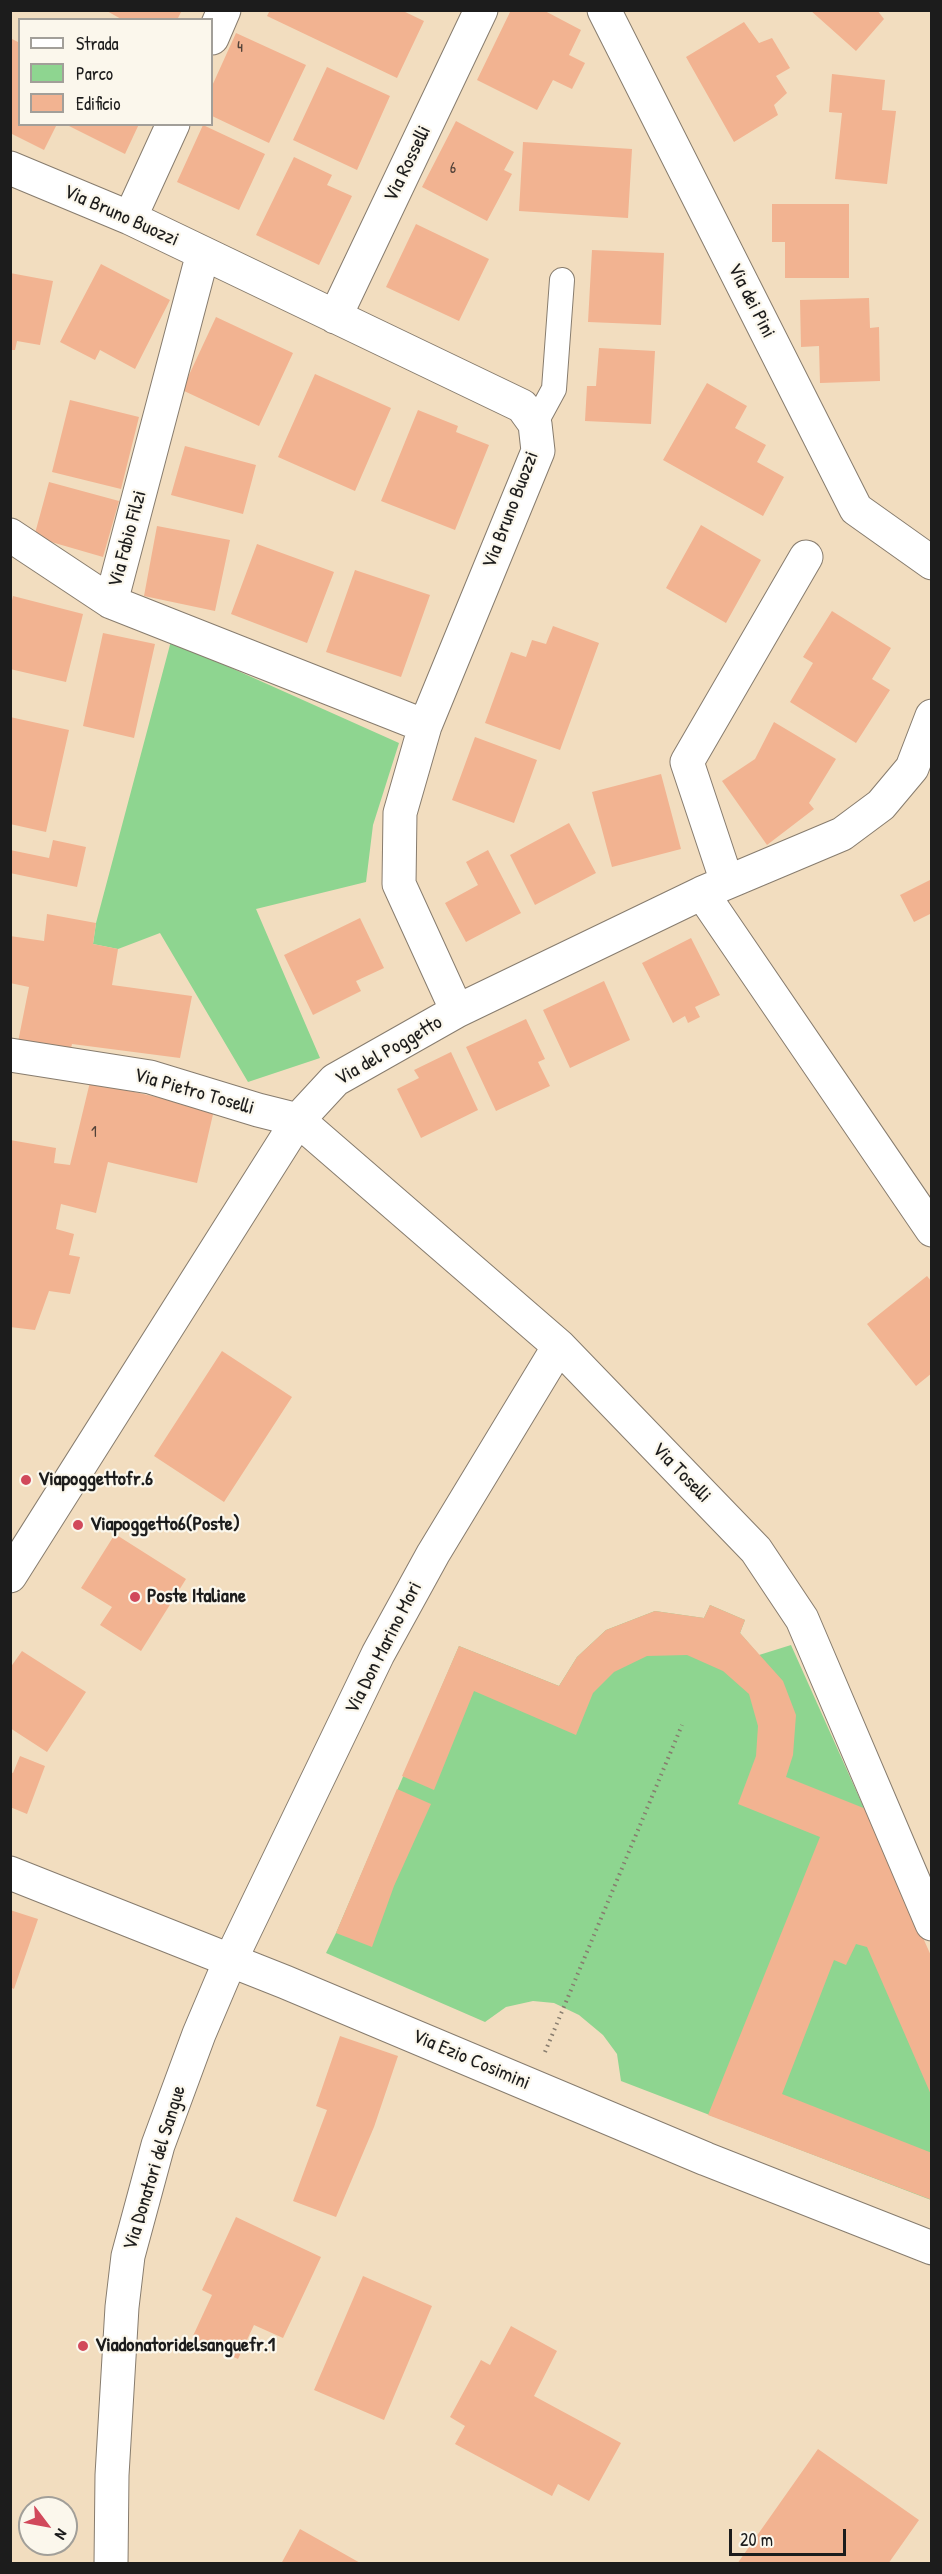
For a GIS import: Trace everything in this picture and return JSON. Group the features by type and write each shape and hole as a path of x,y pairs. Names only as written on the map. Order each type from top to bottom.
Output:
{"street":[{"path":"213,36 224,10"},
{"name":"Via Rosselli","path":"335,316 481,10"},
{"name":"Via dei Pini","path":"604,10 856,509 932,563"},
{"path":"130,218 172,126"},
{"name":"Via Bruno Buozzi","path":"10,168 130,218 522,406 536,424 538,451 425,726 400,813 399,884 457,1011"},
{"name":"Via Fabio Filzi","path":"203,253 111,602 425,726"},
{"path":"10,535 111,602"},
{"path":"806,557 687,762 715,888 932,1230"},
{"name":"Via del Poggetto","path":"10,1576 298,1120 335,1080 457,1011 715,888 842,834 881,805 912,768 932,716"},
{"name":"Via Pietro Toselli","path":"10,1055 150,1077 298,1120"},
{"name":"Via Toselli","path":"298,1120 559,1346 756,1550 801,1620 932,1924"},
{"name":"Via Don Marino Mori","path":"230,1961 389,1634 467,1494 559,1346"},
{"name":"Via Ezio Cosimini","path":"10,1873 230,1961 706,2159 932,2248"},
{"name":"Via Donatori del Sangue","path":"111,2564 112,2475 122,2307 128,2256 158,2145 199,2034 230,1961"}],"lane":[{"path":"536,424 554,389 562,280"}],"path":[{"path":"543,2056 682,1725"}],"green space":[{"path":"171,641 399,743 373,825 366,882 256,909 320,1058 248,1082 160,933 118,949 93,944 96,923"},
{"path":"710,1605 745,1620 740,1633 759,1655 791,1645 931,1958 931,2200 621,2081 617,2054 603,2035 579,2015 554,2003 533,2001 506,2007 485,2022 326,1953 459,1646 559,1686 577,1657 606,1630 655,1611 704,1618"}],"building":[{"path":"105,10 182,10 178,18 119,18"},
{"path":"270,10 401,10 424,21 397,78 267,16"},
{"path":"511,10 543,10 581,30 569,55 585,63 572,89 553,80 537,110 477,80"},
{"path":"810,10 877,10 884,19 856,51"},
{"path":"744,22 759,43 772,38 790,68 776,76 787,93 774,105 778,115 734,142 686,57"},
{"path":"236,33 306,65 269,143 213,116 213,84"},
{"path":"10,38 18,42 18,126 56,126 44,150 10,133"},
{"path":"327,67 390,96 357,170 293,140"},
{"path":"832,74 885,80 882,110 896,111 887,184 835,179 842,113 829,112"},
{"path":"456,121 514,152 504,170 512,174 487,221 422,187"},
{"path":"69,126 138,126 125,154"},
{"path":"203,126 265,154 239,210 177,182"},
{"path":"523,142 632,149 628,218 519,211"},
{"path":"294,157 332,175 327,185 352,196 319,265 256,235"},
{"path":"772,204 849,204 849,278 785,278 785,242 772,242"},
{"path":"416,224 489,259 459,321 386,287"},
{"path":"592,250 664,253 661,325 588,322"},
{"path":"101,264 170,300 135,369 100,350 95,360 60,342"},
{"path":"10,273 53,281 40,345 17,341 15,350 10,350"},
{"path":"869,298 870,328 879,327 880,381 820,383 819,346 801,347 800,300"},
{"path":"216,317 293,353 259,426 182,390"},
{"path":"599,348 655,351 651,424 585,421 587,386 596,386"},
{"path":"315,374 391,408 355,491 278,457"},
{"path":"707,383 747,406 735,428 766,445 757,462 784,477 763,516 663,460"},
{"path":"70,400 139,417 121,489 52,472"},
{"path":"418,410 458,426 456,432 489,445 455,530 381,501"},
{"path":"185,446 256,465 243,514 171,495"},
{"path":"49,482 119,501 103,557 34,537"},
{"path":"701,525 761,560 726,623 666,588"},
{"path":"157,526 230,540 215,611 144,596"},
{"path":"257,544 334,572 307,643 231,614"},
{"path":"355,570 430,595 401,677 326,652"},
{"path":"13,596 83,614 66,682 10,669 10,609"},
{"path":"832,611 891,648 872,679 890,690 856,743 790,702 813,663 803,657"},
{"path":"553,626 599,643 560,750 485,723 511,652 526,657 532,640 546,644"},
{"path":"103,633 155,644 134,738 83,726"},
{"path":"10,717 69,730 46,832 10,824"},
{"path":"774,722 836,759 809,803 814,809 767,845 722,781 755,759"},
{"path":"475,737 537,760 514,823 452,800"},
{"path":"661,774 681,849 612,867 592,792"},
{"path":"569,823 596,873 535,905 510,855"},
{"path":"53,840 86,847 77,887 10,873 10,850 49,858"},
{"path":"488,850 521,913 466,942 445,903 478,885 466,862"},
{"path":"932,879 932,913 914,922 900,895"},
{"path":"47,914 96,923 93,944 118,949 112,985 192,996 180,1058 72,1044 69,1057 17,1047 29,987 10,983 10,936 44,941"},
{"path":"360,918 384,968 356,981 361,991 313,1015 284,955"},
{"path":"691,938 720,995 695,1007 700,1017 688,1023 685,1016 673,1023 642,963"},
{"path":"604,981 630,1040 570,1068 543,1010"},
{"path":"526,1019 545,1059 538,1062 550,1086 496,1111 466,1047"},
{"path":"451,1052 478,1110 421,1138 397,1089 419,1078 414,1070"},
{"path":"90,1082 214,1110 197,1183 108,1162 96,1213 61,1204 56,1229 74,1234 69,1255 80,1257 70,1294 49,1291 35,1330 10,1327 10,1140 56,1148 54,1163 70,1165"},
{"path":"927,1276 932,1282 932,1373 916,1386 867,1324"},
{"path":"222,1351 292,1397 224,1502 154,1456"},
{"name":"Poste Italiane","path":"115,1534 186,1579 141,1651 100,1625 112,1607 81,1588"},
{"path":"710,1605 745,1620 740,1633 783,1681 796,1715 793,1755 786,1777 866,1809 932,1958 932,2097 867,1947 856,1944 846,1965 834,1960 782,2094 932,2153 932,2200 708,2115 820,1837 738,1804 756,1756 758,1726 749,1694 723,1671 687,1655 647,1656 614,1672 593,1693 576,1735 474,1691 434,1790 402,1776 459,1646 559,1686 577,1657 606,1630 655,1611 704,1618"},
{"path":"22,1651 86,1692 47,1752 10,1728 10,1668"},
{"path":"20,1756 45,1766 27,1814 10,1807 10,1772 13,1773"},
{"path":"397,1789 431,1804 394,1886 372,1947 336,1933"},
{"path":"10,1910 38,1919 14,1989 10,1987"},
{"path":"340,2036 398,2056 374,2127 336,2217 293,2201 327,2110 316,2106"},
{"path":"236,2217 321,2257 283,2338 254,2325 238,2359 192,2338 212,2295 202,2290"},
{"path":"363,2276 432,2306 384,2420 314,2390"},
{"path":"511,2326 557,2351 534,2396 621,2443 589,2501 558,2484 552,2496 455,2444 465,2426 450,2417 481,2360 490,2365"},
{"path":"818,2449 919,2520 888,2564 737,2564"},
{"path":"300,2529 362,2564 281,2564"}],"place":[{"name":"Viapoggettofr.6","path":"26,1480"},
{"name":"Viapoggetto6(Poste)","path":"78,1525"},
{"name":"Poste Italiane","path":"135,1597"},
{"name":"Viadonatoridelsanguefr.1","path":"83,2346"}]}
